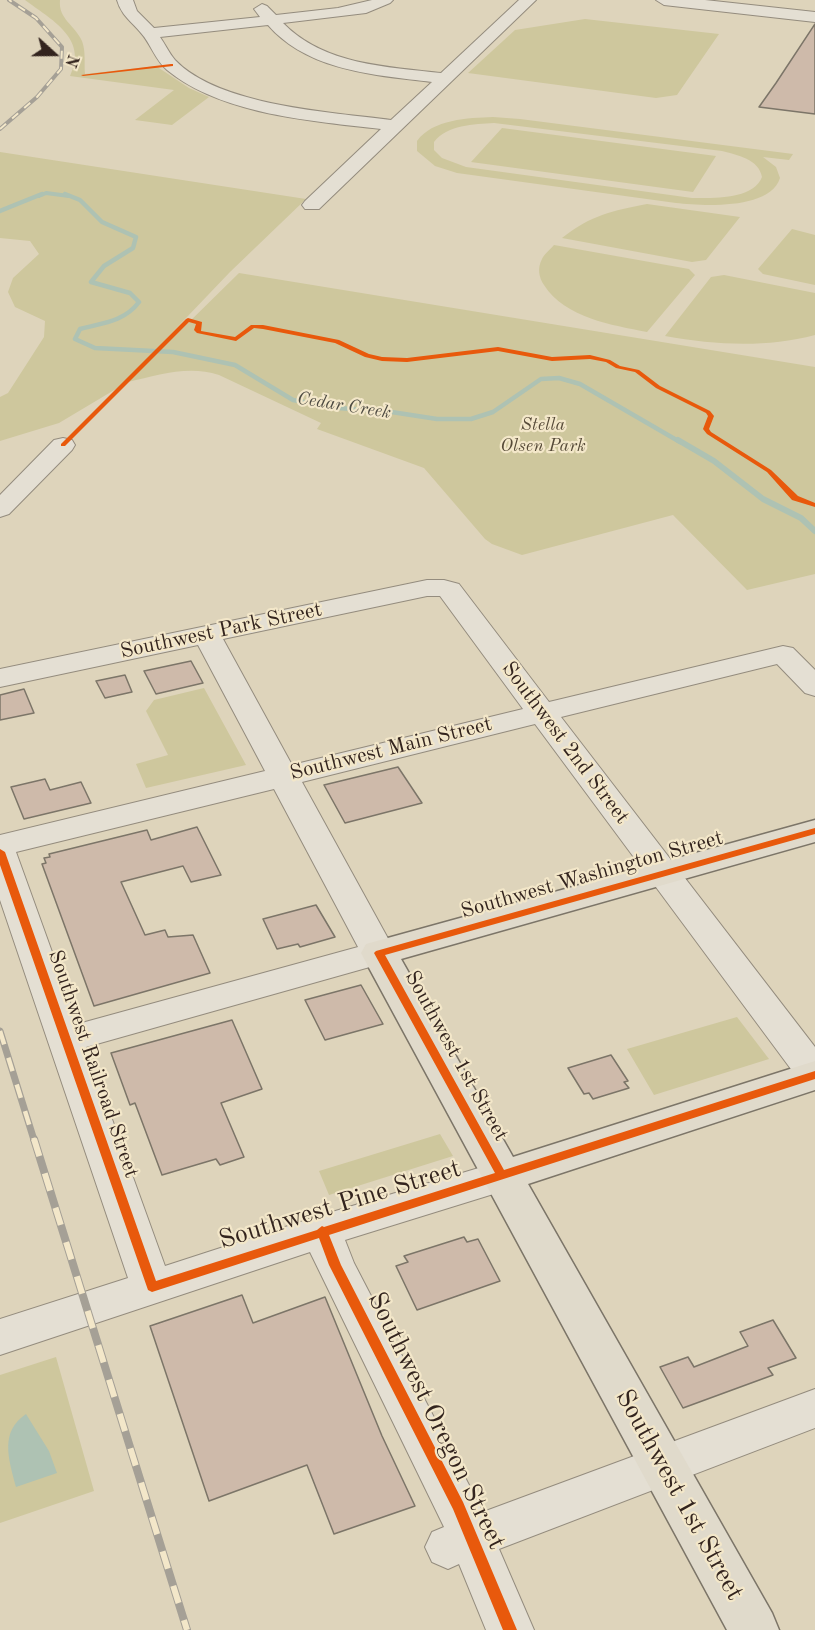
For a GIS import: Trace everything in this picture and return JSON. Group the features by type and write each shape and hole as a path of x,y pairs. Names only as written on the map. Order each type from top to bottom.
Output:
{"main road":[{"name":"Southwest Washington Street","path":"379,953 815,831"},
{"name":"Southwest 1st Street","path":"379,953 754,1630"},
{"name":"Southwest Pine Street","path":"502,1176 815,1075"}],"street":[{"path":"125,0 128,11 149,33 171,65 188,78 229,95 291,111 396,126"},
{"path":"257,0 292,40 329,57 375,69 446,79"},
{"path":"149,33 346,12 366,8 385,0"},
{"path":"312,205 528,0"},
{"path":"665,0 815,17"},
{"path":"792,14 801,0"},
{"path":"0,509 63,445"},
{"name":"Southwest Park Street","path":"0,678 427,588 444,588"},
{"name":"Southwest 2nd Street","path":"444,588 454,595 815,1075"},
{"name":"Southwest 1st Street","path":"206,633 281,776 379,953"},
{"name":"Southwest Main Street","path":"0,846 783,654 815,687"},
{"name":"Southwest Railroad Street","path":"0,852 152,1287"},
{"name":"Southwest Washington Street","path":"66,1040 379,953"},
{"name":"Southwest Pine Street","path":"0,1337 502,1176"},
{"name":"Southwest Oregon Street","path":"322,1232 460,1542 510,1630"},
{"path":"460,1542 815,1408"}],"green space":[{"path":"25,0 60,0 64,17 82,41 85,74 156,66 189,88 209,97 172,125 135,120 174,90 70,76 75,63 71,40 55,22"},
{"path":"585,19 719,34 677,95 656,98 468,73 515,30"},
{"path":"493,117 793,154 789,160 763,157 776,167 780,178 774,188 763,196 734,204 702,205 457,173 435,166 417,151 417,141 432,128 462,119","holes":["494,123 722,151 746,159 757,166 762,177 757,185 732,196 692,198 466,167 442,158 434,150 434,142 439,136 453,129"]},
{"path":"502,128 716,156 693,192 471,162"},
{"path":"0,152 306,199 230,272 121,386 59,423 0,441 0,397 8,393 44,337 45,321 15,307 8,292 13,278 39,254 30,241 0,238"},
{"path":"647,204 740,217 706,260 692,262 562,238 602,215"},
{"path":"792,229 815,235 815,285 763,274 758,269"},
{"path":"554,245 689,269 695,275 647,332 590,318 577,313 553,296 544,285 539,269 543,257"},
{"name":"Stella Olsen Park","path":"239,273 815,367 815,574 747,590 673,515 522,555 492,544 485,539 424,468 317,429 321,423 219,375 185,371 128,382"},
{"path":"724,275 815,293 815,335 778,342 740,344 665,336 711,277"},
{"path":"204,688 246,765 146,788 136,764 168,755 146,711 154,700"},
{"path":"737,1017 769,1059 654,1095 627,1049"},
{"path":"440,1134 453,1156 329,1195 319,1171"},
{"path":"56,1357 94,1491 0,1523 0,1375"}],"shaded area":[{"path":"26,1414 49,1451 57,1473 16,1487 9,1455 9,1437 12,1429"}],"building":[{"path":"815,24 815,114 759,107 776,83"},
{"path":"191,661 203,683 156,694 144,671"},
{"path":"125,675 132,692 105,698 96,681"},
{"path":"24,689 34,713 0,720 0,695"},
{"path":"398,767 422,803 345,823 324,785"},
{"path":"45,779 50,790 81,782 91,803 24,819 11,787"},
{"path":"197,827 221,875 191,882 183,866 121,882 145,935 165,930 168,937 193,935 210,973 94,1006 42,864 46,863 44,858 50,857 49,854 147,830 151,840"},
{"path":"316,905 335,937 300,947 298,944 277,949 263,919"},
{"path":"361,985 383,1024 325,1040 305,1000"},
{"path":"232,1020 262,1089 221,1103 244,1157 220,1165 216,1159 162,1175 135,1103 130,1105 111,1053"},
{"path":"611,1055 628,1081 624,1082 629,1088 593,1099 589,1093 584,1094 568,1068"},
{"path":"464,1237 467,1242 478,1239 500,1281 417,1310 396,1266 408,1262 404,1256"},
{"path":"242,1295 253,1323 325,1297 382,1436 415,1506 334,1534 307,1465 209,1501 150,1326"},
{"path":"773,1320 796,1358 768,1368 773,1375 683,1408 660,1367 688,1357 694,1367 748,1346 740,1332"}],"waterway":[{"name":"Cedar Creek","path":"39,196 46,193 69,196"},
{"name":"Cedar Creek","path":"0,211 42,194"},
{"name":"Cedar Creek","path":"65,194 80,200 102,222 136,237 133,248 104,266 91,282 130,293 139,302 120,318 80,329 75,339 95,348 173,352 235,365 293,400 337,408 385,411 437,419 471,419 493,412 541,379 559,378 580,384 680,442"},
{"name":"Cedar Creek","path":"678,440 714,461 763,499 801,518 815,531"}],"railway":[{"path":"0,129 37,97 61,69 62,47 36,18 9,0"},
{"path":"0,1031 34,1140"},
{"path":"34,1139 187,1630"}],"cycle path":[{"path":"83,75 171,65"},
{"path":"63,445 188,320 200,323 197,330 199,332 236,339 253,326 263,327 337,341 367,356 382,359 407,360 498,349 552,359 590,357 608,361 618,367 637,371 658,387 708,412 711,416 706,429 709,433 769,471 795,498 815,505"},
{"path":"502,1176 379,953 815,831"},
{"path":"0,852 152,1287 815,1075"},
{"path":"322,1231 335,1265 458,1506 510,1630"}]}
